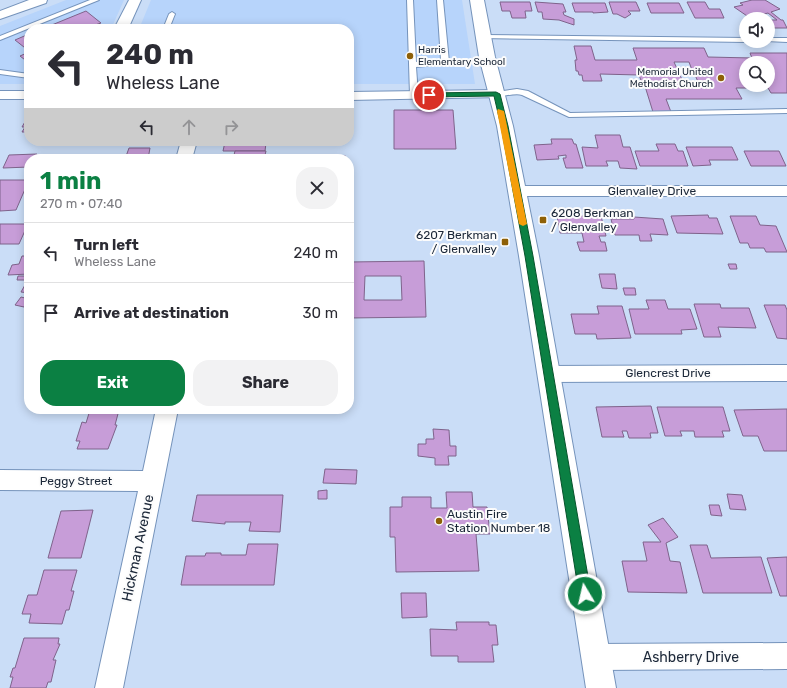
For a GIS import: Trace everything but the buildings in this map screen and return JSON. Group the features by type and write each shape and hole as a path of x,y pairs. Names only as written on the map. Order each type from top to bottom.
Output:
{"street":[{"path":"0,15 41,0"},
{"path":"123,24 134,0"},
{"path":"477,0 496,94 505,126 517,191 601,688"},
{"path":"354,96 496,94"},
{"path":"2,99 24,96"},
{"name":"Glenvalley Drive","path":"517,191 787,191"},
{"name":"Glencrest Drive","path":"548,374 787,373"},
{"name":"Hickman Avenue","path":"109,688 166,414"},
{"name":"Peggy Street","path":"0,480 152,481"},
{"name":"Ashberry Drive","path":"595,657 787,656"}],"lane":[{"path":"28,24 85,1 96,0"},
{"path":"410,0 414,95"},
{"path":"412,65 445,62 440,0"},
{"path":"168,24 172,14"},
{"path":"1,35 24,26"},
{"path":"484,38 739,40"},
{"path":"775,40 787,40"},
{"path":"0,80 2,72 24,75"},
{"path":"496,94 517,91 525,93 569,115 787,111"}],"shaded area":[{"path":"66,0 124,0 113,24 24,24 24,84 0,84 0,26"},
{"name":"Harris Elementary School","path":"151,0 462,0 475,84 354,84 354,24 141,24"}],"slow traffic":[{"path":"501,111 523,224"}],"place":[{"name":"Harris Elementary School","path":"410,56"},
{"name":"Memorial United Methodist Church","path":"721,78"},
{"name":"6208 Berkman / Glenvalley","path":"543,220"},
{"name":"6207 Berkman / Glenvalley","path":"505,242"},
{"name":"Austin Fire Station Number 18","path":"439,521"}],"route":[{"path":"429,95 496,94 505,126 529,256 585,594"}]}
